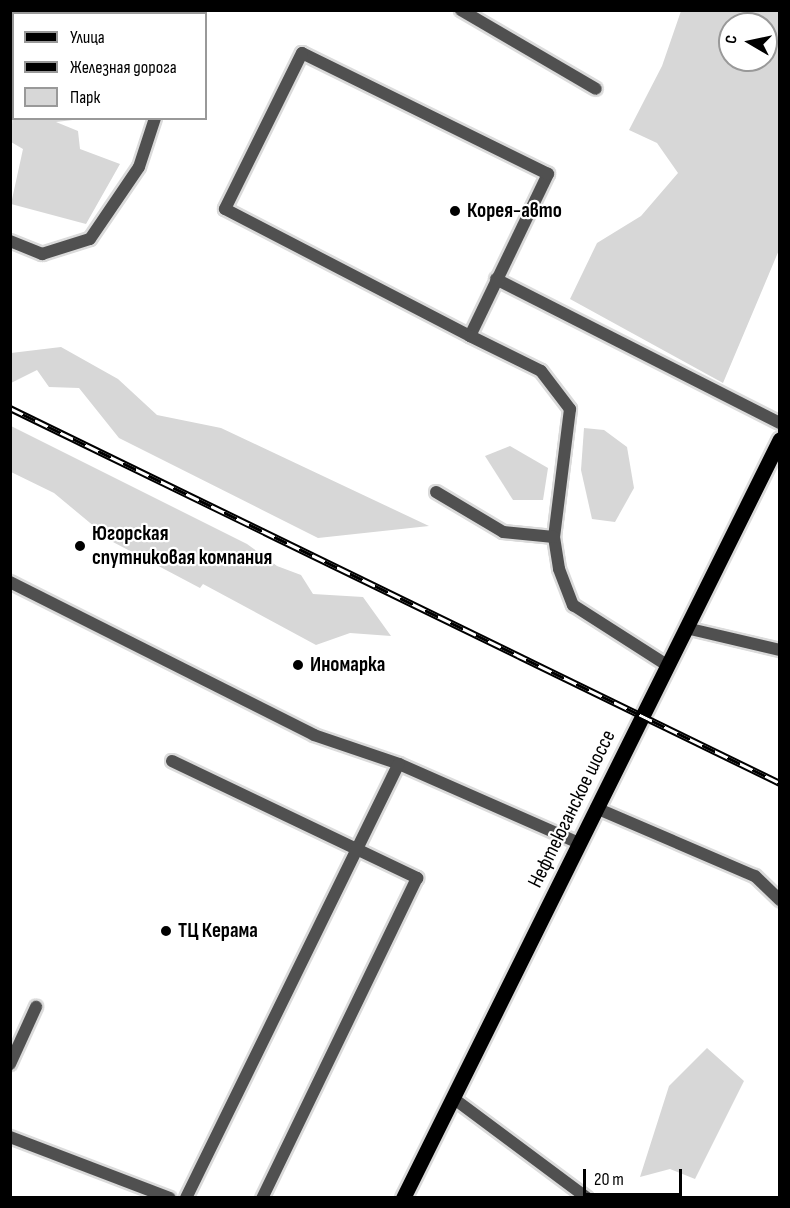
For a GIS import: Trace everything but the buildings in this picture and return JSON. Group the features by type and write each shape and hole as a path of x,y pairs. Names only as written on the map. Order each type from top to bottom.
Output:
{"main road":[{"name":"Нефтеюганское шоссе","path":"403,1197 780,439"}],"lane":[{"path":"460,10 596,89"},
{"path":"470,336 548,174 302,52 225,209 470,336 541,371 570,409 554,537 559,569 573,605 667,665"},
{"path":"10,241 42,254 90,239 139,168 154,120"},
{"path":"496,279 780,423"},
{"path":"436,492 503,532 554,537"},
{"path":"10,582 314,735 399,764 579,843"},
{"path":"686,627 780,650"},
{"path":"172,761 357,847 417,878 262,1197"},
{"path":"186,1197 399,764"},
{"path":"596,808 755,876 780,900"},
{"path":"10,1064 36,1007"},
{"path":"453,1098 587,1197"},
{"path":"10,1137 170,1197"}],"green space":[{"path":"681,11 779,11 779,250 723,383 570,299 597,243 641,216 678,173 657,143 629,130 662,66"},
{"path":"12,120 73,120 56,122 78,131 80,149 120,164 86,224 11,204 23,149 11,142"},
{"path":"61,347 118,379 157,415 221,428 429,526 318,538 119,438 79,388 49,387 37,370 11,383 11,353"},
{"path":"11,426 247,544 277,566 301,575 313,594 363,597 391,636 350,633 316,645 203,584 200,588 113,542 54,493 11,472"},
{"path":"584,428 604,430 627,447 634,488 615,522 592,519 581,470"},
{"path":"510,446 548,468 543,500 513,500 485,456"},
{"path":"707,1048 744,1081 695,1179 670,1169 640,1177 669,1086"}],"railway":[{"path":"10,408 780,783"}],"place":[{"name":"Корея-авто","path":"455,211"},
{"name":"Югорская спутниковая компания","path":"80,546"},
{"name":"Иномарка","path":"298,665"},
{"name":"ТЦ Керама","path":"166,931"}]}
